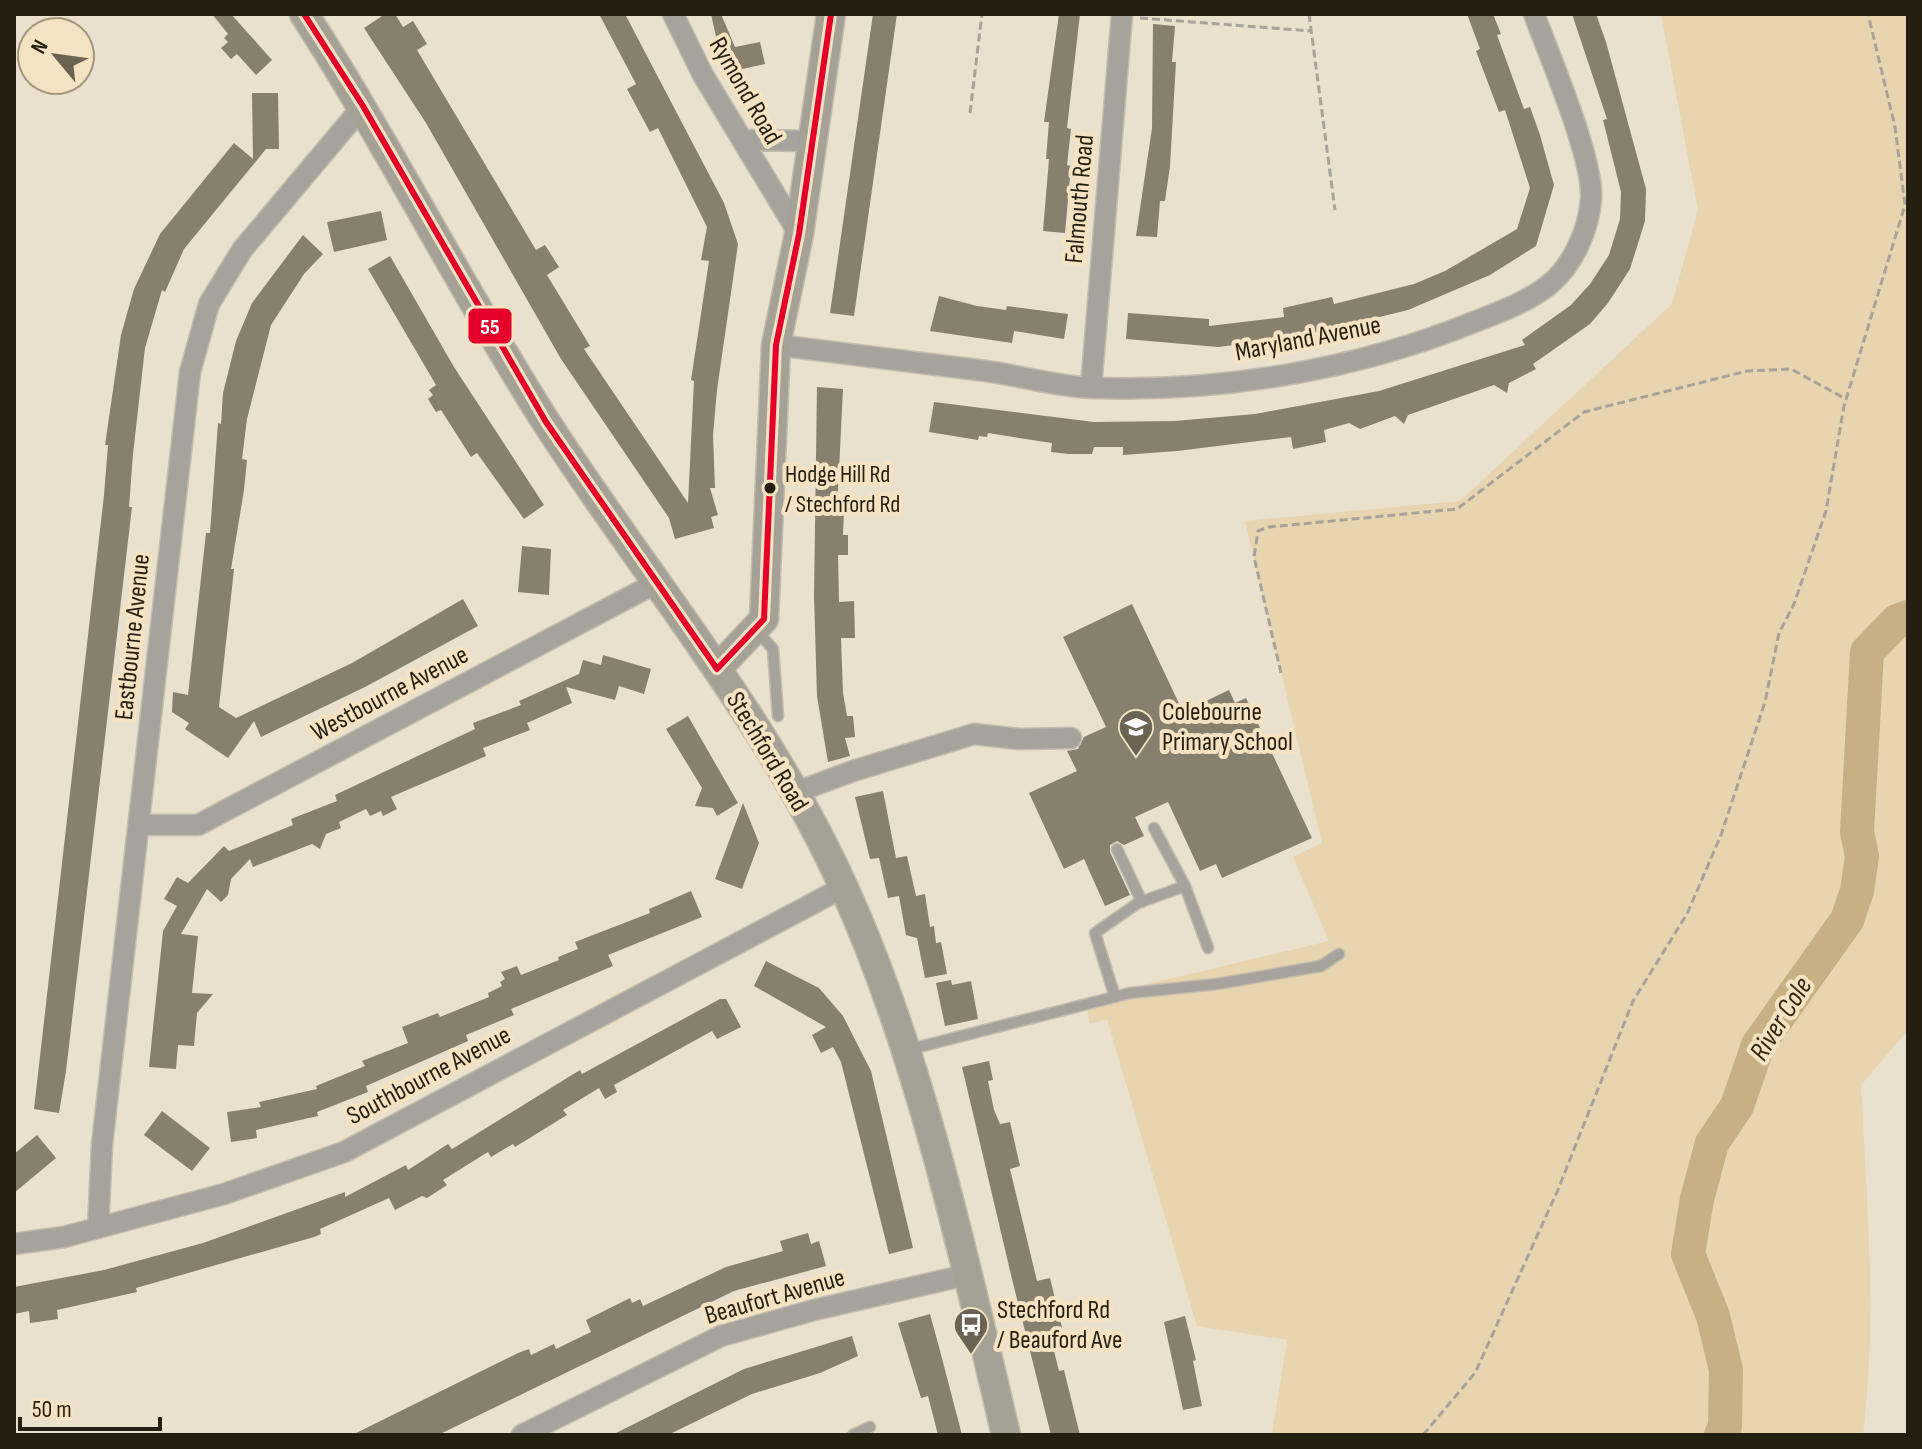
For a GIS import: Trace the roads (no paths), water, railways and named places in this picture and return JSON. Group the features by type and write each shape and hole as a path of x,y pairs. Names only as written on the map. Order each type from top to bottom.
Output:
{"main road":[{"name":"Stechford Road","path":"304,14 363,106 546,422 717,669 794,793 844,887 905,1050 1006,1435"},
{"path":"717,669 764,619 776,345 799,234 831,14"}],"street":[{"name":"Rymond Road","path":"673,14 703,75 799,234"},
{"name":"Maryland Avenue","path":"776,345 1091,388 1181,388 1276,376 1357,358 1435,338 1519,304 1550,284 1576,250 1591,198 1590,180 1534,14"},
{"name":"Falmouth Road","path":"1091,388 1122,15"},
{"name":"Eastbourne Avenue","path":"98,1228 102,1145 190,372 209,304 242,250 363,106"},
{"path":"744,140 812,141"},
{"name":"Westbourne Avenue","path":"140,825 198,825 658,582"},
{"path":"794,793 853,771 974,734 1019,739 1071,738"},
{"name":"Southbourne Avenue","path":"14,1244 98,1228 224,1194 344,1152 844,887"},
{"name":"Beaufort Avenue","path":"522,1435 721,1336 814,1310 966,1275"}],"lane":[{"path":"755,629 773,649 778,716"},
{"path":"1154,828 1185,886 1208,948"},
{"path":"1117,849 1142,902"},
{"path":"1115,997 1095,933 1142,902 1185,886"},
{"path":"905,1050 1115,997 1321,966 1339,954"},
{"path":"853,1435 870,1427"}],"waterway":[{"name":"River Cole","path":"1721,1435 1725,1426 1726,1370 1713,1316 1688,1254 1697,1199 1712,1143 1737,1106 1758,1045 1847,920 1857,891 1862,856 1857,832 1867,652 1897,621 1908,617"},
{"name":"River Cole","path":"1723,1430 1728,1435"}],"place":[{"name":"Hodge Hill Rd / Stechford Rd","path":"770,488"},
{"name":"Colebourne Primary School","path":"1136,758"},
{"name":"Stechford Rd / Beauford Ave","path":"971,1356"}]}
